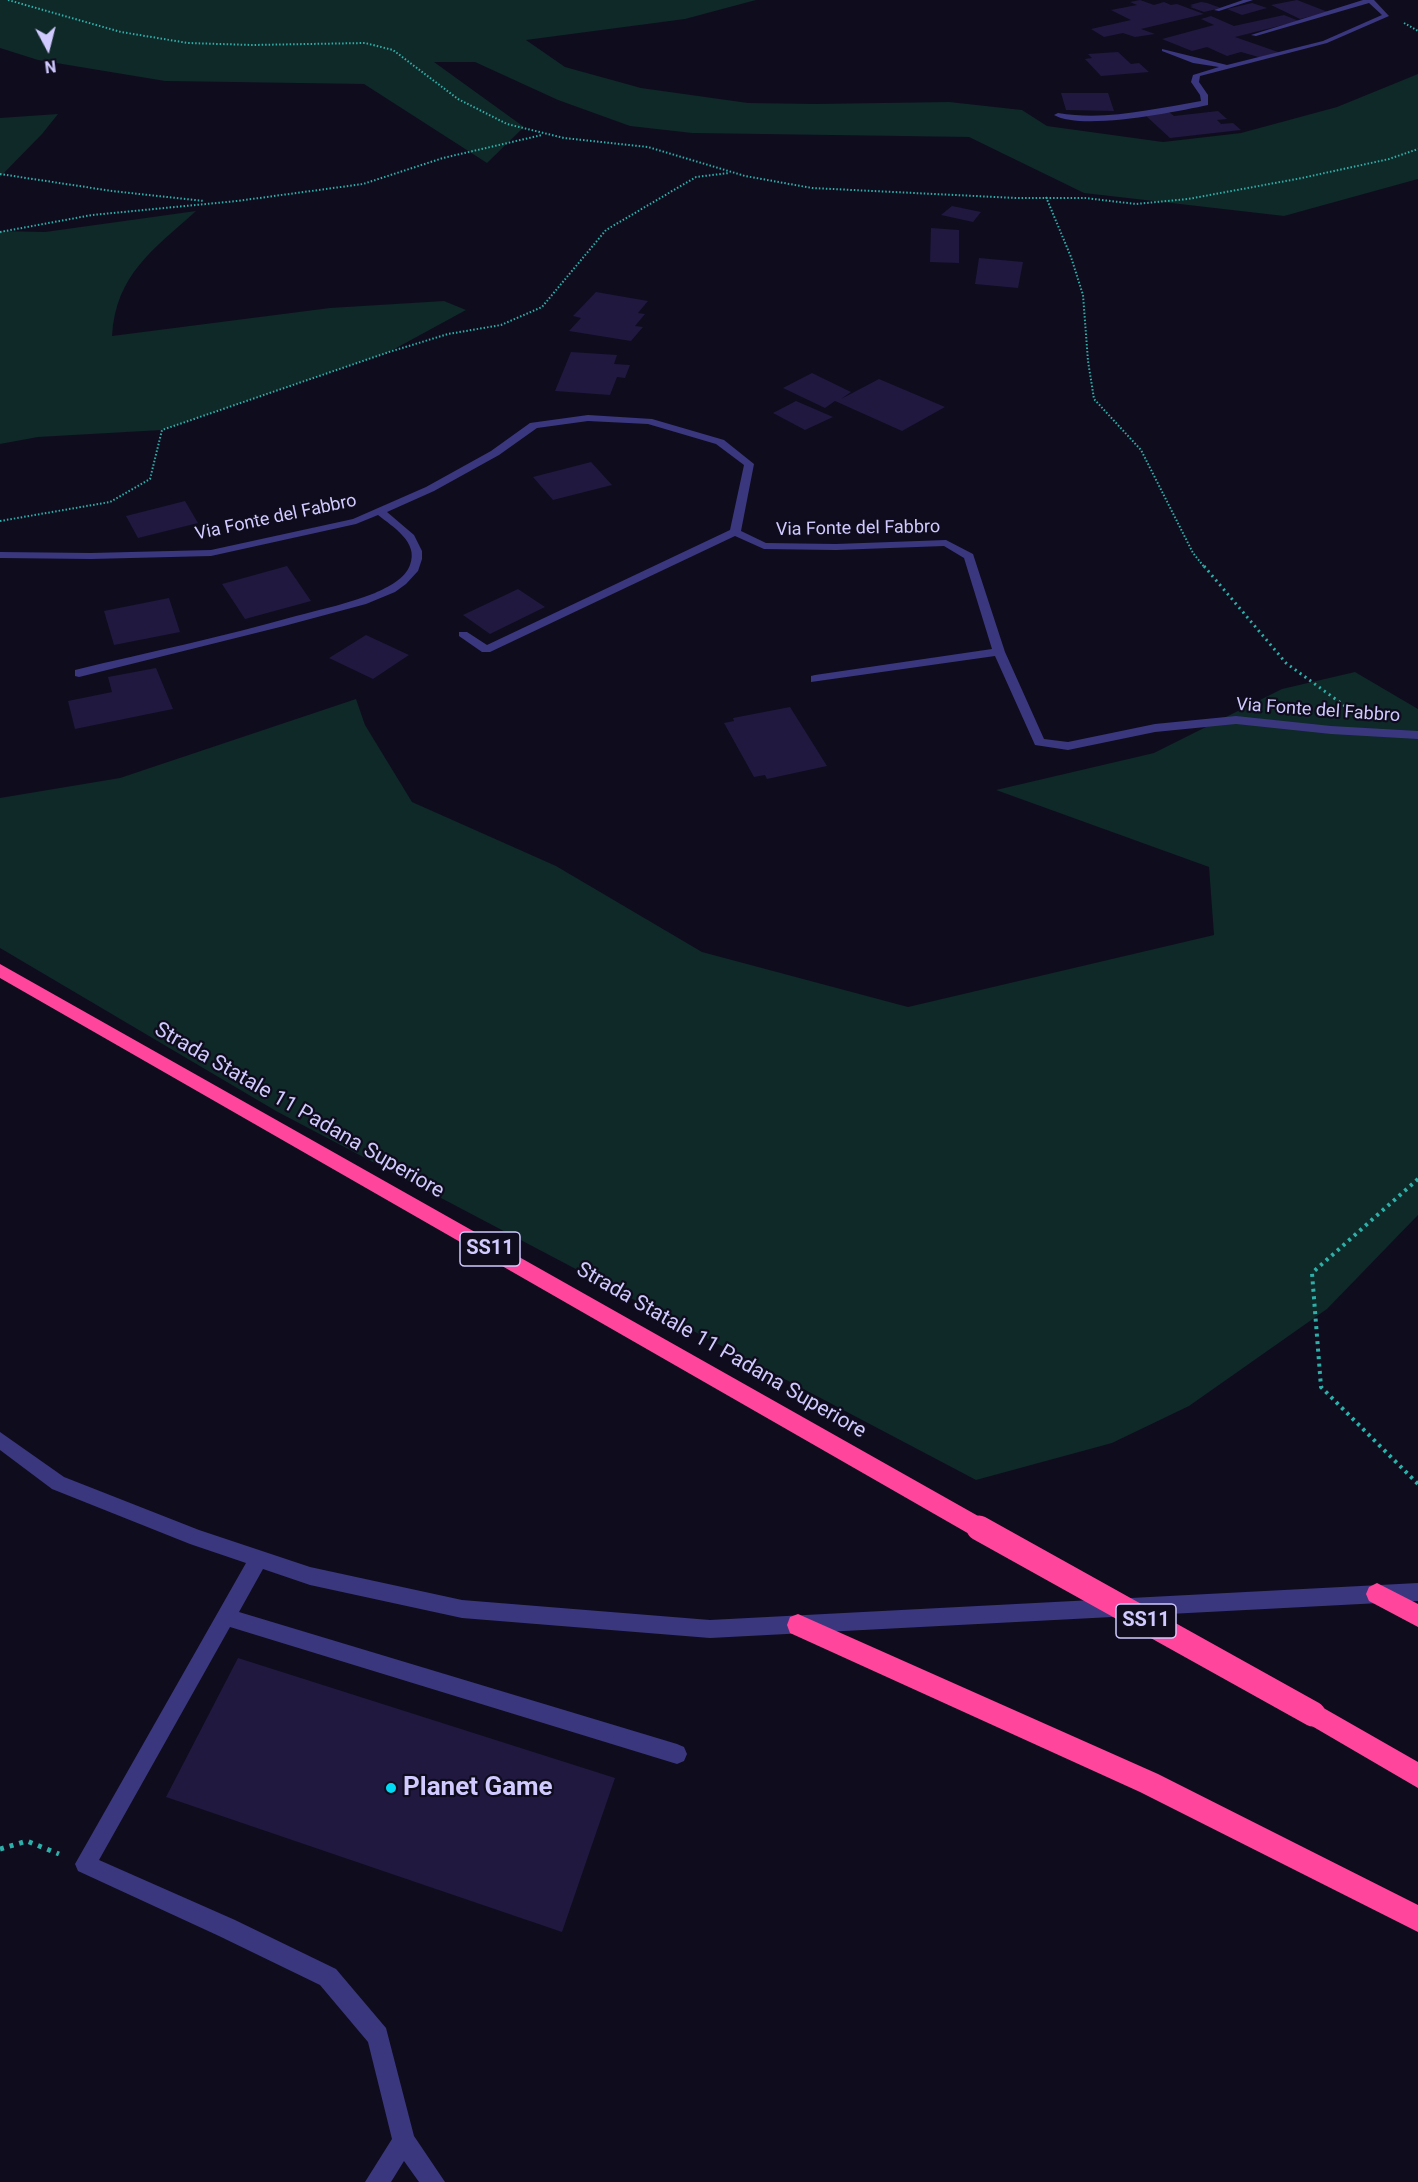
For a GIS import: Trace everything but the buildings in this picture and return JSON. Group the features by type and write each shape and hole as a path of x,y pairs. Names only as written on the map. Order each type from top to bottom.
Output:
{"highway":[{"name":"Strada Statale 11 Padana Superiore","path":"0,970 980,1528 1313,1714 1418,1776"},
{"path":"1377,1594 1418,1616"},
{"path":"798,1625 1149,1783 1418,1919"}],"street":[{"path":"1217,10 1250,0"},
{"path":"1058,115 1081,119 1105,119 1205,103 1204,95 1195,82 1197,75 1325,42 1386,16 1370,0 1254,35"},
{"path":"1164,50 1196,61 1230,68"},
{"name":"Via Fonte del Fabbro","path":"0,555 91,556 211,553 356,521 430,489 495,453 534,424 588,418 649,421 720,442 749,464 735,532 764,546 836,547 946,543 969,556 999,652 1039,742 1068,746 1155,728 1236,720 1418,735"},
{"path":"79,673 267,628 378,596 393,588 411,572 417,561 416,550 408,534 379,511"},
{"path":"463,634 486,650 735,532"},
{"path":"815,679 999,652"},
{"path":"0,1440 58,1483 197,1538 310,1576 462,1609 710,1629 1418,1592"},
{"path":"260,1558 85,1864 227,1928 328,1977 378,2036 404,2141 433,2182"},
{"path":"226,1617 677,1754"},
{"path":"377,2182 404,2141"}],"path":[{"path":"8,0 121,32 188,43 364,44 393,50 458,99 507,124 542,135 648,147 733,172 812,188 1016,198 1046,197 1136,204 1188,199 1389,159 1418,149"},
{"path":"0,232 102,213 363,184 444,158 533,139 542,135"},
{"path":"0,521 110,502 150,479 162,430 447,334 501,325 542,307 606,230 696,177 733,172"},
{"path":"0,174 112,192 214,202"},
{"path":"1046,197 1071,256 1083,295 1088,361 1094,399 1141,450 1193,553 1286,663 1382,733"},
{"path":"1418,1179 1312,1273 1321,1387 1418,1484"},
{"path":"0,1850 27,1841 85,1864"}],"green space":[{"path":"0,0 756,0 685,19 526,40 565,67 641,88 748,103 949,102 1022,110 1047,126 1163,142 1241,133 1337,107 1418,74 1418,179 1284,216 1084,193 969,137 692,133 630,126 558,100 475,62 434,62 524,127 487,163 364,84 165,81 38,60 0,48"},
{"path":"58,114 42,134 0,177 0,118"},
{"path":"196,211 152,251 129,279 115,314 112,336 330,308 444,301 466,310 389,352 162,430 38,437 0,444 0,231 45,232"},
{"path":"1355,672 1418,709 1418,1215 1327,1309 1189,1406 1112,1443 976,1480 276,1111 0,948 0,798 120,778 356,699 365,725 412,802 556,866 702,952 908,1007 1214,935 1209,867 996,790 1154,753 1282,689"}],"place":[{"name":"Planet Game","path":"391,1788"}]}
